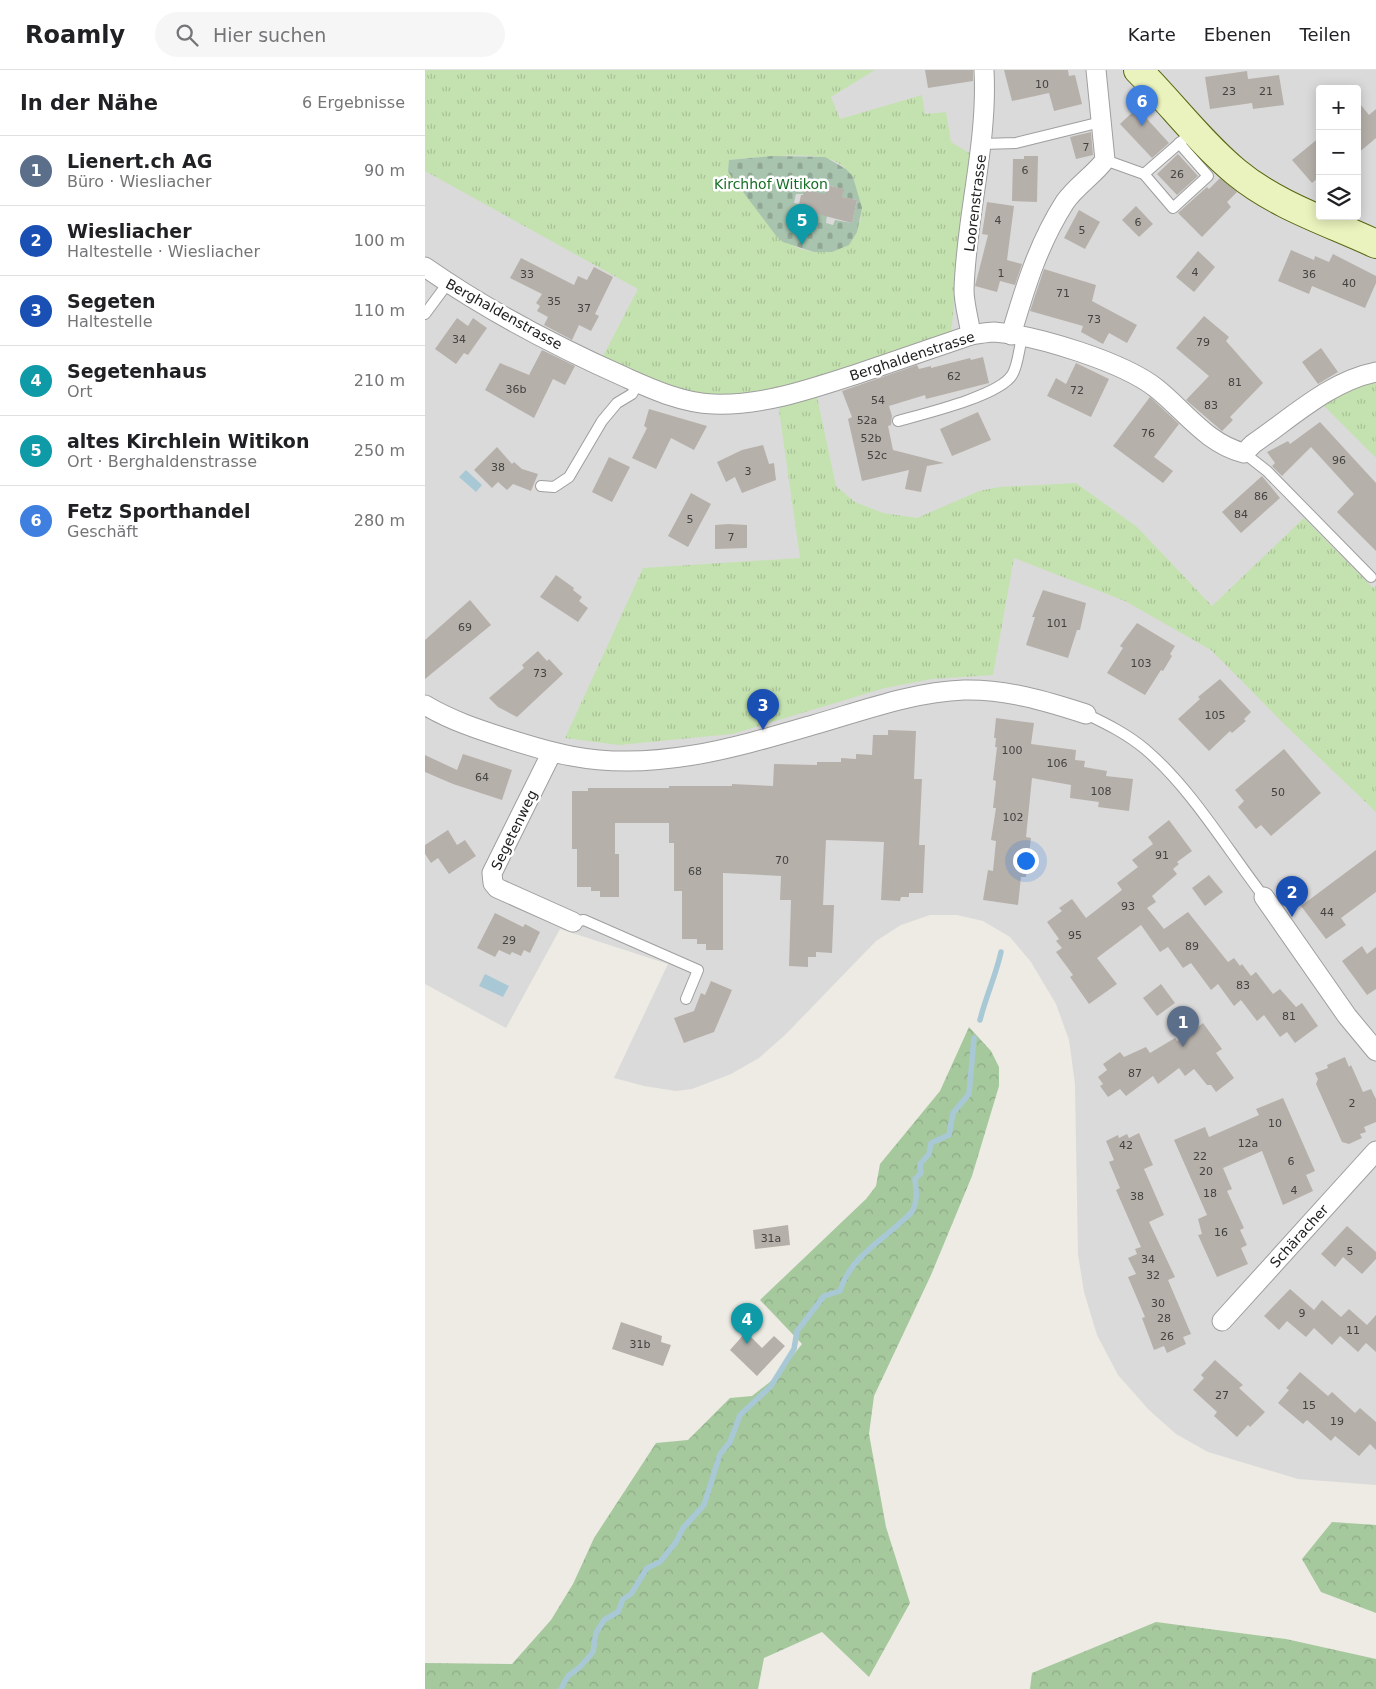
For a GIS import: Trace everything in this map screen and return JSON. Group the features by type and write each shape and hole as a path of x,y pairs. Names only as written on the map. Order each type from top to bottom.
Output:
{"street":[{"name":"Loorenstrasse","path":"971,335 964,291 974,193 982,144 985,70"},
{"path":"1017,336 1033,261 1066,200 1105,160 1106,150 1095,70"},
{"path":"1138,70 1187,136 1267,194 1292,208 1376,244"},
{"name":"Berghaldenstrasse","path":"425,267 447,283 546,339 639,383 675,398 695,403 713,404 754,401 815,388 971,335 992,332 1079,351 1126,371 1155,387 1216,442 1229,450 1244,453"},
{"path":"1244,453 1253,444 1349,379 1376,372"},
{"path":"425,705 442,715 476,729 552,752 600,760 688,757 736,748 894,701 927,694 965,690 1024,696 1086,714"},
{"name":"Segetenweg","path":"552,752 492,874 493,883 497,888 573,922"},
{"path":"1263,897 1347,1016 1376,1051"},
{"name":"Schäracher","path":"1222,1321 1376,1151"}],"lane":[{"path":"982,144 1016,143 1101,122"},
{"path":"1105,160 1144,174 1173,208 1208,176 1187,136 1144,174"},
{"path":"425,314 447,283"},
{"path":"898,421 966,401 998,387 1012,375 1017,336"},
{"path":"541,486 554,487 569,477 602,421 617,404 632,394 639,383"},
{"path":"1244,453 1267,471 1371,577"},
{"path":"1086,714 1115,728 1144,748 1169,773 1263,897"},
{"path":"573,922 584,920 698,970 686,999"}],"shaded area":[{"path":"425,70 1376,70 1376,1485 1298,1479 1208,1452 1176,1434 1149,1410 1118,1375 1097,1335 1084,1292 1078,1254 1075,1084 1069,1040 1056,1004 1031,962 1010,937 983,921 957,915 930,915 901,925 876,941 785,1035 759,1058 731,1074 692,1089 676,1091 644,1086 614,1078 668,964 560,929 506,1028 425,984"}],"green space":[{"path":"425,70 875,70 831,97 840,119 922,95 925,114 946,112 951,142 971,154 951,333 795,384 752,395 687,394 601,360 638,289 425,171","holes":["772,156 816,156 827,158 846,168 856,187 861,220 814,252 800,249 777,237 729,160"]},
{"name":"Kirchhof Witikon","path":"772,156 825,157 846,169 853,177 862,208 857,232 849,245 832,252 814,252 783,242 777,237 728,172 729,160","holes":["827,185 843,189 842,197 857,200 852,223 835,220 833,225 826,223 827,215 798,209 799,204 794,203 796,194 825,194"]},
{"path":"1376,378 1376,458 1320,402"},
{"path":"816,392 836,486 855,502 883,513 917,518 979,491 1000,487 1076,483 1137,527 1212,606 1304,518 1373,588 1376,585 1376,812 1284,724 1211,650 1125,601 1014,558 993,675 932,679 885,688 732,734 619,745 565,738 643,568 800,558 778,403"},
{"path":"969,1027 991,1051 999,1067 999,1086 972,1176 931,1275 874,1396 869,1434 886,1527 910,1603 869,1677 822,1632 764,1658 758,1689 425,1689 425,1663 512,1664 551,1620 573,1584 594,1538 656,1443 688,1440 730,1398 752,1396 775,1378 802,1344 760,1300 866,1199 876,1186 880,1164 940,1091"},
{"path":"1332,1522 1376,1525 1376,1613 1321,1592 1302,1559"},
{"path":"1156,1622 1286,1639 1376,1659 1376,1689 1030,1689 1032,1673"}],"water":[{"path":"466,470 482,485 476,492 459,477"},
{"path":"485,974 509,986 503,997 479,986"}],"building":[{"path":"925,70 973,70 973,81 928,88"},
{"path":"1004,70 1068,70 1069,76 1075,75 1082,104 1054,111 1049,93 1012,101"},
{"path":"1247,71 1248,79 1279,75 1284,105 1253,109 1252,103 1210,109 1205,77"},
{"path":"1361,105 1369,115 1376,109 1376,138 1361,151"},
{"path":"1137,108 1169,143 1152,158 1120,124"},
{"path":"1091,132 1093,155 1076,159 1070,137"},
{"path":"1316,140 1316,180 1312,183 1292,160"},
{"path":"1178,154 1198,176 1177,195 1157,174"},
{"path":"1024,156 1038,156 1037,202 1012,201 1013,159 1024,159"},
{"path":"1220,178 1237,192 1227,202 1231,207 1202,237 1178,213"},
{"path":"826,185 844,189 842,197 857,200 852,223 798,209 804,190 825,194"},
{"path":"987,202 1014,206 1007,260 1022,264 1015,285 1000,281 997,292 975,286 988,235 982,234"},
{"path":"1136,206 1153,224 1139,237 1122,220"},
{"path":"1079,210 1100,222 1085,249 1064,238"},
{"path":"1291,250 1314,260 1315,256 1329,262 1333,254 1376,276 1376,283 1365,308 1312,286 1309,294 1278,281"},
{"path":"1198,251 1215,267 1194,292 1176,277"},
{"path":"521,258 574,285 578,276 587,280 594,267 613,277 595,314 599,316 591,331 579,325 572,340 544,325 548,317 537,311 540,306 536,303 542,294 510,278"},
{"path":"1044,269 1096,285 1092,301 1137,325 1127,343 1109,333 1103,344 1081,332 1083,326 1030,311"},
{"path":"1204,316 1229,337 1226,341 1263,383 1230,417 1233,420 1222,431 1186,400 1209,376 1176,348"},
{"path":"457,318 468,326 473,318 487,328 468,355 464,353 456,364 435,349"},
{"path":"1321,348 1338,372 1318,384 1302,362"},
{"path":"542,350 575,366 565,385 553,379 534,418 485,390 500,363 529,375"},
{"path":"983,357 989,383 926,399 925,395 889,406 892,416 891,425 888,426 893,450 944,463 927,466 921,492 905,489 909,470 862,481 848,419 852,417 842,391 917,365 919,369 931,366 931,368 970,358 971,360"},
{"path":"1076,363 1109,379 1091,417 1047,396 1056,378 1066,384"},
{"path":"1150,397 1179,424 1154,457 1173,471 1163,483 1113,446"},
{"path":"649,409 707,426 694,450 671,438 656,469 632,458 647,428 644,426"},
{"path":"978,412 991,440 952,456 940,429"},
{"path":"1320,422 1376,483 1376,551 1337,512 1354,494 1311,447 1282,476 1272,466 1275,463 1267,452 1288,441 1290,444"},
{"path":"763,445 769,464 774,463 776,480 742,493 735,477 726,482 717,462 742,450"},
{"path":"497,447 512,464 514,462 522,469 538,474 531,491 513,484 507,490 498,482 492,488 474,470"},
{"path":"609,457 630,467 612,502 592,492"},
{"path":"1262,476 1280,498 1241,533 1222,512"},
{"path":"691,493 711,504 688,547 668,536"},
{"path":"715,525 747,525 747,548 715,549"},
{"path":"556,575 574,588 573,590 582,597 579,601 588,608 578,622 540,597"},
{"path":"1043,590 1086,603 1080,630 1077,630 1068,658 1026,645 1035,617 1032,617"},
{"path":"470,600 491,625 425,679 425,640"},
{"path":"1137,623 1175,646 1170,654 1172,656 1163,671 1161,670 1145,695 1107,673 1123,648 1120,646"},
{"path":"538,651 547,661 549,659 563,674 517,717 498,707 489,698 524,668 522,665"},
{"path":"1220,679 1251,712 1244,719 1246,721 1232,733 1230,731 1209,751 1178,719 1200,699 1198,697"},
{"path":"996,718 1034,723 1031,744 1076,750 1075,760 1085,761 1084,767 1107,771 1106,776 1133,779 1129,811 1098,807 1099,802 1070,798 1071,785 1032,778 1026,837 1031,838 1026,877 1021,877 1018,905 983,900 988,870 993,871 996,841 991,840 996,808 993,808 996,781 993,780 997,747 995,747 996,738 994,738"},
{"path":"888,730 916,731 914,779 922,779 919,845 925,845 923,893 909,893 909,897 901,897 900,901 881,900 884,842 826,840 823,905 834,905 832,953 816,952 816,957 808,957 808,967 789,966 791,900 780,900 781,876 723,873 723,950 706,950 706,944 697,944 697,939 682,939 682,891 674,891 674,843 669,843 669,823 615,823 615,854 619,854 619,897 600,897 600,891 591,891 591,887 577,887 577,849 572,849 572,791 588,791 588,788 669,788 669,786 732,786 732,784 773,786 774,764 817,765 817,762 841,762 841,758 856,759 856,754 872,755 873,735 888,735"},
{"path":"1284,749 1321,793 1271,836 1261,825 1256,829 1238,807 1244,801 1235,790"},
{"path":"463,754 512,770 502,800 453,784 425,772 425,755 457,770"},
{"path":"1169,820 1192,851 1177,862 1179,864 1173,869 1177,874 1152,896 1156,902 1147,908 1164,929 1188,912 1228,962 1234,958 1240,966 1242,964 1251,976 1256,972 1273,994 1280,989 1296,1007 1302,1003 1318,1026 1295,1043 1287,1032 1280,1037 1264,1015 1257,1021 1241,1000 1234,1006 1218,984 1211,990 1191,963 1183,968 1168,947 1160,952 1141,925 1097,958 1117,984 1089,1004 1070,977 1073,975 1056,952 1062,948 1056,941 1059,939 1047,922 1062,911 1059,908 1072,899 1086,918 1122,890 1117,883 1138,867 1132,860 1153,844 1148,837"},
{"path":"448,830 457,845 465,840 476,856 449,874 438,858 431,863 425,854 425,845"},
{"path":"1376,850 1376,892 1341,918 1346,925 1326,939 1301,906"},
{"path":"1209,875 1223,892 1205,906 1192,888"},
{"path":"495,913 523,927 525,924 540,932 530,953 524,950 521,956 512,952 510,955 499,950 495,957 477,948"},
{"path":"1362,946 1367,954 1376,947 1376,989 1367,995 1342,961"},
{"path":"711,981 732,990 714,1032 684,1043 674,1018 694,1011 701,993 705,995"},
{"path":"1161,984 1175,1003 1157,1016 1143,998"},
{"path":"1203,1023 1222,1049 1216,1053 1234,1078 1216,1092 1211,1085 1207,1085 1194,1069 1185,1076 1179,1068 1158,1084 1153,1076 1126,1096 1120,1089 1108,1097 1100,1086 1103,1084 1098,1077 1107,1070 1103,1064 1120,1052 1124,1057 1146,1047 1150,1053 1175,1038 1177,1041 1182,1039"},
{"path":"1345,1057 1349,1067 1351,1065 1363,1092 1371,1089 1376,1099 1376,1122 1364,1127 1366,1132 1360,1134 1362,1138 1349,1144 1342,1142 1316,1084 1318,1079 1315,1073 1328,1068 1327,1065"},
{"path":"1283,1098 1315,1171 1306,1175 1313,1191 1283,1205 1262,1151 1223,1168 1232,1189 1227,1191 1244,1228 1240,1230 1247,1245 1241,1248 1248,1264 1217,1277 1198,1235 1202,1234 1198,1219 1207,1215 1174,1140 1205,1127 1209,1137 1259,1115 1256,1109"},
{"path":"1139,1133 1153,1165 1144,1169 1164,1215 1149,1222 1175,1277 1168,1280 1191,1334 1183,1337 1186,1344 1167,1353 1164,1346 1154,1350 1142,1318 1145,1317 1128,1277 1136,1274 1128,1258 1137,1254 1135,1249 1141,1247 1116,1190 1120,1188 1109,1162 1114,1160 1106,1141 1118,1135 1119,1138 1127,1134 1129,1138"},
{"path":"788,1225 790,1245 755,1249 753,1230"},
{"path":"1347,1226 1376,1252 1376,1259 1362,1274 1343,1257 1335,1267 1321,1254"},
{"path":"1290,1289 1314,1310 1322,1300 1341,1317 1349,1309 1367,1325 1376,1315 1376,1352 1366,1343 1358,1352 1340,1336 1332,1345 1314,1328 1306,1337 1287,1321 1279,1330 1264,1316"},
{"path":"621,1322 662,1336 661,1342 671,1345 663,1366 612,1349"},
{"path":"746,1332 762,1348 774,1336 785,1346 757,1376 730,1350"},
{"path":"1215,1360 1243,1385 1239,1388 1265,1412 1250,1427 1248,1425 1237,1437 1214,1416 1217,1412 1193,1390 1204,1378 1201,1375"},
{"path":"1300,1372 1328,1396 1332,1392 1355,1413 1360,1408 1376,1422 1376,1450 1370,1444 1359,1456 1335,1436 1331,1441 1307,1420 1303,1424 1278,1403 1289,1390 1286,1388"}],"waterway":[{"path":"980,1020 1001,952"},
{"path":"561,1689 568,1676 580,1667 593,1652 596,1633 604,1620 618,1612 623,1599 631,1594 647,1568 660,1562 676,1542 683,1528 704,1505 720,1454 730,1442 740,1415 771,1386 794,1349 797,1331 824,1296 840,1291 844,1280 857,1261 913,1210 916,1198 915,1179 921,1173 920,1164 929,1154 931,1143 949,1135 953,1113 969,1094 974,1038"}],"place":[{"name":"Fetz Sporthandel","path":"1142,126"},
{"name":"altes Kirchlein Witikon","path":"802,245"},
{"name":"Segeten","path":"763,730"},
{"name":"Wiesliacher","path":"1292,917"},
{"name":"Lienert.ch AG","path":"1183,1047"},
{"name":"Segetenhaus","path":"747,1344"}]}
